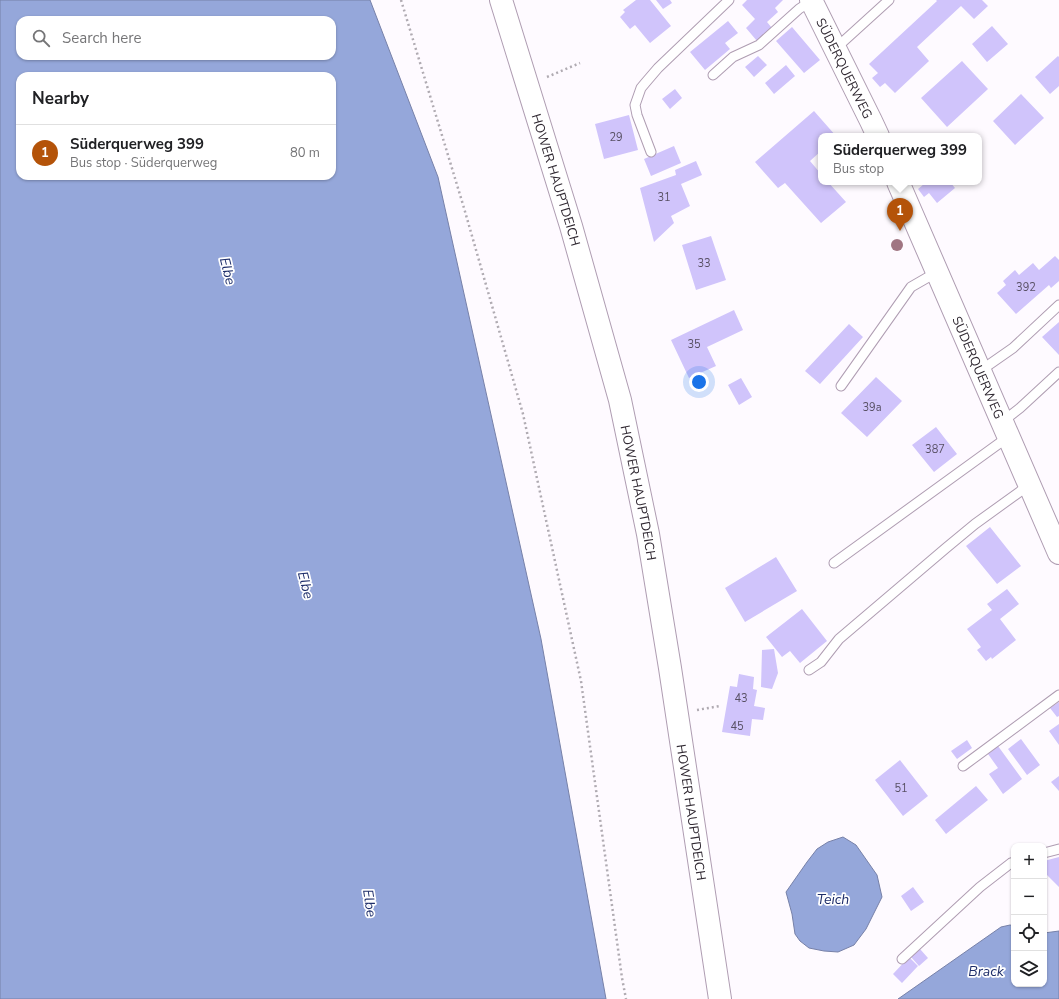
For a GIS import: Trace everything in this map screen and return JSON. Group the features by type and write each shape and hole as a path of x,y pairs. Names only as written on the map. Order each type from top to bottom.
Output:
{"street":[{"name":"HOWER HAUPTDEICH","path":"501,0 571,226 620,400 648,534 656,581 720,999"},
{"name":"SÜDERQUERWEG","path":"811,1 877,133"},
{"name":"SÜDERQUERWEG","path":"899,185 1059,554"}],"lane":[{"path":"651,152 637,115 635,104 641,88 658,68 729,0"},
{"path":"836,49 889,0"},
{"path":"713,75 732,57 759,45 799,9 811,1"},
{"path":"840,386 911,287 937,272"},
{"path":"980,371 1013,348 1059,305"},
{"path":"834,563 1005,429 1020,408 1059,372"},
{"path":"809,670 821,662 839,639 946,548 975,524 1030,485"},
{"path":"963,766 1059,695"},
{"path":"1047,852 1059,849"},
{"path":"902,958 980,887 1011,863"}],"path":[{"path":"401,0 464,208 523,414 581,681 626,999"},
{"path":"547,77 580,63"},
{"path":"694,710 720,706"}],"water":[{"name":"Elbe","path":"0,0 370,0 438,177 541,639 606,999 0,999"},
{"name":"Teich","path":"843,837 856,845 877,875 882,897 866,929 854,945 838,952 809,948 800,941 795,934 792,914 786,892 817,849 828,842"},
{"name":"Brack","path":"1011,925 1011,987 1047,987 1047,933 1059,931 1059,999 898,999 1001,927"}],"building":[{"path":"636,0 650,0 671,26 650,43 635,25 630,29 620,17 625,12 623,10"},
{"path":"656,0 670,0 672,3 663,9"},
{"path":"747,0 783,0 775,8 778,12 767,22 772,28 757,41 746,28 755,19 742,5"},
{"path":"936,0 982,0 988,6 974,19 961,6 917,47 929,61 895,93 885,83 880,87 872,78 878,73 869,64 937,1"},
{"path":"728,21 738,33 725,43 730,49 705,70 690,52"},
{"path":"992,26 1008,44 987,62 972,44"},
{"path":"792,27 820,60 804,73 776,41"},
{"path":"758,56 767,65 754,77 745,67"},
{"path":"1058,56 1059,86 1050,94 1035,77"},
{"path":"962,61 988,89 947,127 921,98"},
{"path":"786,65 795,76 774,94 765,83"},
{"path":"675,89 682,98 670,109 662,99"},
{"path":"1021,94 1044,118 1015,145 993,121"},
{"path":"814,111 833,133 818,133 818,154 810,161 818,170 818,185 831,185 846,202 821,223 785,183 778,188 755,162"},
{"path":"629,115 638,150 604,159 595,124"},
{"path":"674,146 681,163 651,176 644,159"},
{"path":"696,161 702,175 681,184 690,206 671,216 674,223 654,242 640,188 676,175 675,170"},
{"path":"923,185 952,185 955,188 937,203 929,193 924,197 918,189"},
{"path":"711,236 726,280 696,290 682,245"},
{"path":"1055,256 1059,260 1059,281 1051,288 1049,285 1016,314 997,293 1006,285 1003,281 1015,270 1019,275 1033,263 1039,270"},
{"path":"734,310 743,330 707,347 716,366 689,378 671,340"},
{"path":"1059,322 1059,355 1042,337"},
{"path":"849,324 863,337 820,384 805,371"},
{"path":"876,377 902,401 867,437 841,413"},
{"path":"741,378 752,397 739,405 728,385"},
{"path":"936,427 957,454 934,472 912,445"},
{"path":"990,527 1021,566 997,584 966,546"},
{"path":"776,557 797,591 745,622 725,588"},
{"path":"1007,589 1019,604 1000,619 1016,640 992,659 991,657 986,661 977,650 981,647 967,629 992,610 987,604"},
{"path":"802,609 827,641 800,663 790,651 782,657 766,637"},
{"path":"774,649 778,673 772,689 761,687 762,650"},
{"path":"739,674 754,677 753,689 757,690 754,706 765,708 763,720 752,719 750,736 722,732 730,686 737,687"},
{"path":"1059,702 1059,716 1057,717 1050,708"},
{"path":"1059,724 1059,745 1049,731"},
{"path":"1021,739 1040,765 1027,775 1008,749"},
{"path":"967,740 972,748 957,759 951,751"},
{"path":"998,746 1022,779 1003,794 989,774 998,768 988,754"},
{"path":"900,760 928,796 903,816 875,780"},
{"path":"1059,776 1059,791 1051,782"},
{"path":"976,786 988,800 946,834 935,820"},
{"path":"1059,857 1059,887 1047,875 1047,860"},
{"path":"913,887 924,902 911,911 901,896"},
{"path":"920,949 928,958 919,966 911,957"},
{"path":"909,957 918,966 902,983 893,974"}],"place":[{"name":"Süderquerweg 399","path":"900,231"}]}
